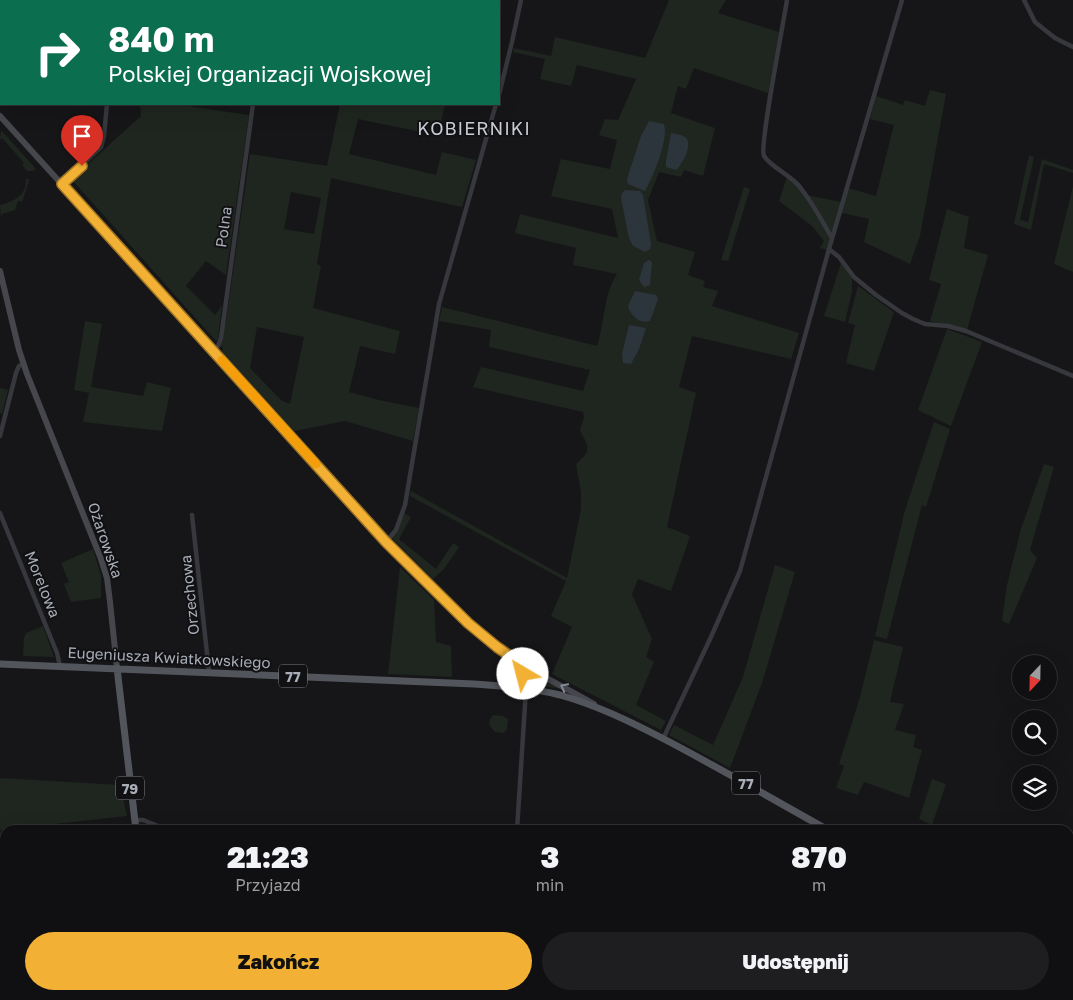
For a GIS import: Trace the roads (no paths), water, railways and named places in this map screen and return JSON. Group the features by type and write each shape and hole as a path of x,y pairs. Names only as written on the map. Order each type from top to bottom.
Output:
{"main road":[{"name":"Eugeniusza Kwiatkowskiego","path":"0,664 474,684 523,688"},
{"name":"Ożarowska","path":"117,668 135,825"},
{"name":"77","path":"523,688 560,695 606,711 728,773 819,825"}],"street":[{"path":"500,91 521,0"},
{"path":"787,0 765,129 763,152 771,163 799,186 832,239"},
{"path":"663,739 740,571 829,249 902,0"},
{"path":"1024,0 1035,22 1055,38 1073,47"},
{"path":"62,184 101,147 107,105"},
{"name":"Polna","path":"214,351 221,338 253,105"},
{"path":"386,542 396,530 405,505 439,304 496,105"},
{"path":"0,116 386,542 468,623 520,663 606,711"},
{"path":"829,249 839,256 854,277 876,295 913,320 925,324 948,326 966,332 1073,376"},
{"name":"Ożarowska","path":"0,271 23,364 102,565 110,602 117,668"},
{"path":"0,436 16,372 19,366 23,364"},
{"name":"Morelowa","path":"0,513 40,608 60,666"},
{"name":"Orzechowa","path":"192,515 209,672"},
{"path":"517,825 523,688 523,674 520,663"},
{"path":"134,820 143,820 156,825"}],"district":[{"name":"KOBIERNIKI","path":"474,128"}]}
